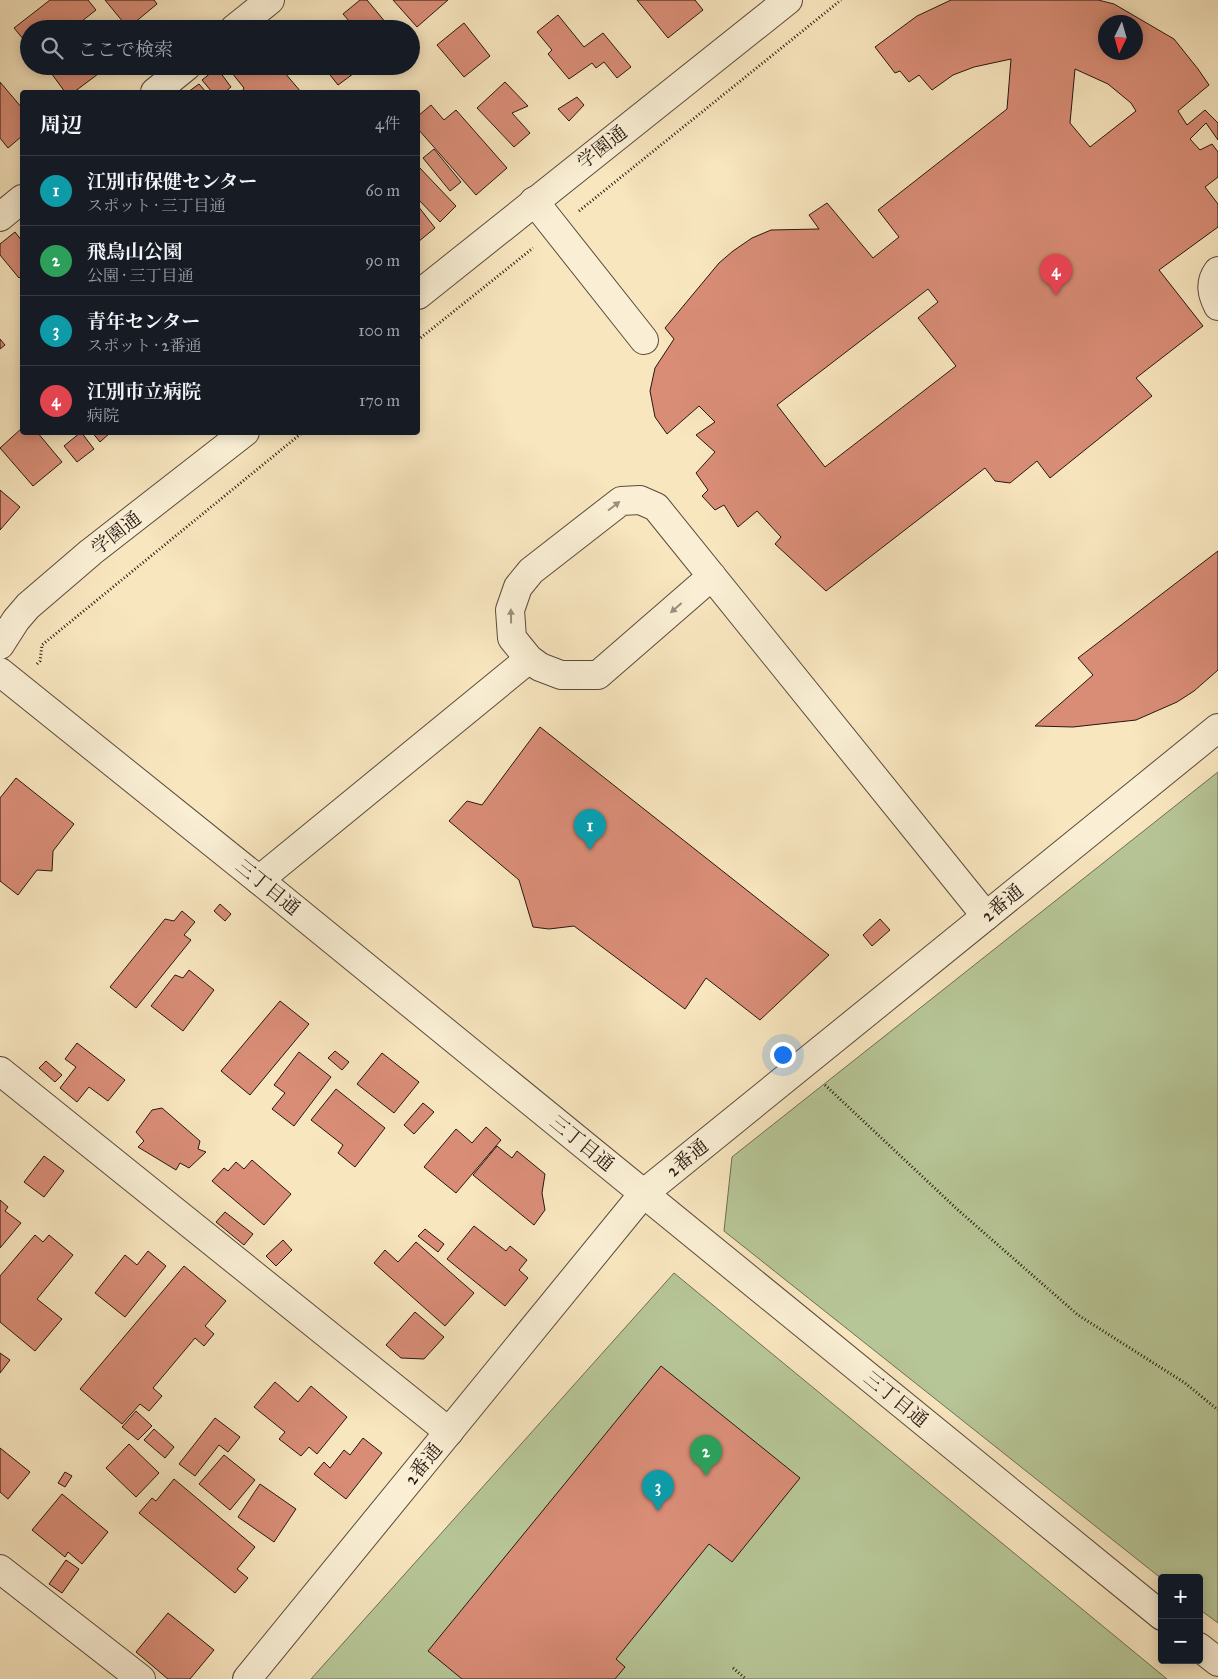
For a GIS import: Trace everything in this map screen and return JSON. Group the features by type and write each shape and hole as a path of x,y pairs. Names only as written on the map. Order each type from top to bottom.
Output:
{"street":[{"path":"245,20 270,0"},
{"name":"学園通","path":"420,292 788,0"},
{"path":"157,90 176,75"},
{"path":"534,201 644,340"},
{"path":"1218,272 1212,283 1213,296 1218,306"},
{"name":"学園通","path":"0,645 16,620 63,576 241,435"},
{"path":"712,576 598,675 561,675 548,672 529,658 512,638 510,610 518,587 531,571 621,501 640,500 656,507 712,576 986,916"},
{"path":"259,880 529,658"},
{"name":"三丁目通","path":"0,672 259,880 1158,1613"},
{"name":"2番通","path":"247,1679 644,1194 1218,728"},
{"path":"0,1071 449,1432"},
{"path":"0,1569 141,1679"},
{"path":"1203,1650 1218,1662"}],"path":[{"path":"420,338 841,0"},
{"path":"32,670 40,661 42,645 299,435"},
{"path":"803,1064 958,1210 1078,1314 1185,1383 1218,1410"},
{"path":"732,1668 746,1679"}],"green space":[{"path":"1218,772 1218,1623 1203,1612 1203,1574 1158,1574 1158,1576 724,1231 732,1157"},
{"path":"674,1273 1167,1679 311,1679"}],"building":[{"path":"50,0 88,0 96,10 83,20 24,20"},
{"path":"105,0 154,0 157,4 138,20 121,20"},
{"path":"360,0 367,0 384,20 348,20 343,14"},
{"path":"393,0 448,0 420,24 420,20 411,20"},
{"path":"637,0 695,0 703,10 668,38"},
{"path":"951,0 1098,0 1114,4 1133,15 1098,15 1098,60 1143,60 1143,21 1174,39 1209,85 1178,111 1187,125 1205,110 1218,123 1218,140 1206,123 1190,139 1200,150 1212,144 1218,152 1218,177 1205,187 1218,204 1218,227 1159,270 1203,326 1136,378 1152,396 1050,478 1037,461 1010,483 995,481 985,468 826,591 775,544 781,537 757,511 738,527 724,505 715,510 702,496 708,490 696,473 715,452 696,435 715,422 699,406 667,434 655,417 650,391 655,368 674,339 665,328 719,263 733,251 752,238 771,230 819,229 809,215 827,203 873,258 899,237 878,210 1007,109 1011,59 974,67 953,75 932,90 919,75 909,82 900,71 895,73 875,47 917,16","holes":["1075,69 1108,84 1131,103 1136,111 1090,147 1070,123","928,289 938,302 918,318 956,366 825,467 777,405"]},
{"path":"558,15 584,47 603,33 631,67 617,78 604,62 596,68 592,63 569,79 548,54 552,50 537,32"},
{"path":"20,23 20,35 14,28"},
{"path":"464,23 490,56 464,77 437,45"},
{"path":"53,75 97,75 77,90 64,90"},
{"path":"208,75 222,75 231,87 227,90 210,90 202,80"},
{"path":"234,75 287,75 299,90 243,90 244,88"},
{"path":"330,75 352,75 338,85"},
{"path":"0,82 20,106 20,138 8,148 0,138"},
{"path":"505,82 528,106 512,113 530,133 514,147 477,108"},
{"path":"199,84 204,90 191,90"},
{"path":"577,97 584,105 569,121 558,109"},
{"path":"431,105 444,120 456,110 507,168 476,195 420,131 420,114"},
{"path":"434,149 461,182 450,191 423,158"},
{"path":"420,168 456,206 440,222 420,201"},
{"path":"420,209 435,228 420,240"},
{"path":"15,232 20,238 19,278 0,255 0,244"},
{"path":"0,339 5,345 0,349"},
{"path":"20,430 20,435 40,435 62,462 33,486 0,448"},
{"path":"77,435 83,435 94,449 77,462 64,446"},
{"path":"94,435 108,435 100,442"},
{"path":"0,490 20,507 0,530"},
{"path":"1218,551 1218,670 1194,691 1177,702 1136,720 1073,727 1035,726 1093,675 1078,658"},
{"path":"540,727 829,955 760,1020 706,978 685,1009 574,926 549,929 533,927 519,880 449,821 467,801 482,805"},
{"path":"16,778 74,824 53,851 52,871 37,870 18,895 0,881 0,798"},
{"path":"220,904 231,914 225,921 214,911"},
{"path":"182,911 195,922 184,935 191,940 136,1008 110,987 165,919 174,921"},
{"path":"880,919 890,930 872,946 863,935"},
{"path":"189,970 214,990 183,1031 151,1006 175,975 183,978"},
{"path":"280,1001 309,1024 250,1095 221,1071"},
{"path":"77,1043 125,1080 108,1101 89,1087 77,1102 60,1088 76,1067 65,1059"},
{"path":"335,1051 349,1062 342,1070 328,1058"},
{"path":"299,1052 331,1077 294,1126 272,1109 285,1093 274,1085"},
{"path":"382,1053 419,1082 394,1113 357,1084"},
{"path":"46,1061 62,1075 55,1082 39,1068"},
{"path":"336,1089 385,1128 355,1167 338,1153 343,1145 311,1120"},
{"path":"423,1103 434,1112 414,1134 404,1125"},
{"path":"162,1108 200,1141 198,1149 206,1152 189,1168 180,1163 176,1170 138,1147 144,1141 136,1132 152,1110"},
{"path":"486,1127 501,1140 456,1193 424,1167 456,1129 472,1143"},
{"path":"497,1146 512,1158 517,1151 545,1174 542,1193 545,1210 534,1225 473,1175"},
{"path":"44,1156 64,1171 44,1197 24,1182"},
{"path":"252,1160 291,1194 264,1225 212,1181 224,1168 228,1171 236,1162 244,1169"},
{"path":"0,1200 8,1207 5,1211 21,1223 0,1248"},
{"path":"225,1212 253,1234 244,1245 216,1222"},
{"path":"474,1226 506,1251 510,1246 527,1260 519,1270 528,1278 505,1306 447,1259"},
{"path":"425,1229 444,1244 438,1252 418,1236"},
{"path":"35,1235 43,1242 49,1235 73,1255 37,1299 62,1319 35,1351 0,1322 0,1276"},
{"path":"283,1240 292,1250 276,1266 266,1256"},
{"path":"416,1242 474,1293 445,1326 374,1263 385,1250 398,1262"},
{"path":"148,1251 166,1266 125,1317 95,1293 125,1255 137,1265"},
{"path":"184,1266 226,1301 205,1326 214,1334 204,1346 195,1338 153,1388 162,1396 149,1411 140,1404 122,1424 80,1389"},
{"path":"415,1312 444,1337 424,1359 401,1358 386,1345"},
{"path":"0,1353 10,1360 0,1373"},
{"path":"661,1366 800,1478 732,1562 709,1544 616,1659 625,1667 615,1679 462,1679 428,1651"},
{"path":"275,1382 298,1402 311,1386 347,1417 317,1454 309,1447 301,1456 279,1439 285,1432 254,1407"},
{"path":"136,1411 152,1426 138,1440 122,1427"},
{"path":"215,1418 240,1437 228,1452 219,1445 195,1476 179,1464"},
{"path":"154,1429 174,1447 165,1458 144,1440"},
{"path":"363,1438 382,1453 346,1499 314,1474 324,1462 330,1468 344,1450 350,1455"},
{"path":"129,1444 159,1473 136,1497 106,1468"},
{"path":"0,1448 30,1472 8,1499 0,1492"},
{"path":"224,1455 255,1480 230,1510 199,1484"},
{"path":"65,1472 72,1476 65,1487 58,1483"},
{"path":"174,1479 255,1547 237,1569 248,1578 235,1593 139,1513 152,1498 156,1501"},
{"path":"260,1484 296,1509 274,1542 238,1517"},
{"path":"62,1494 108,1532 82,1564 68,1552 65,1557 32,1530"},
{"path":"66,1560 79,1569 62,1593 49,1584"},
{"path":"168,1613 214,1650 190,1679 168,1679 136,1652"}],"place":[{"name":"江別市立病院","path":"1056,295"},
{"name":"江別市保健センター","path":"590,850"},
{"name":"飛鳥山公園","path":"706,1476"},
{"name":"青年センター","path":"658,1511"}]}
